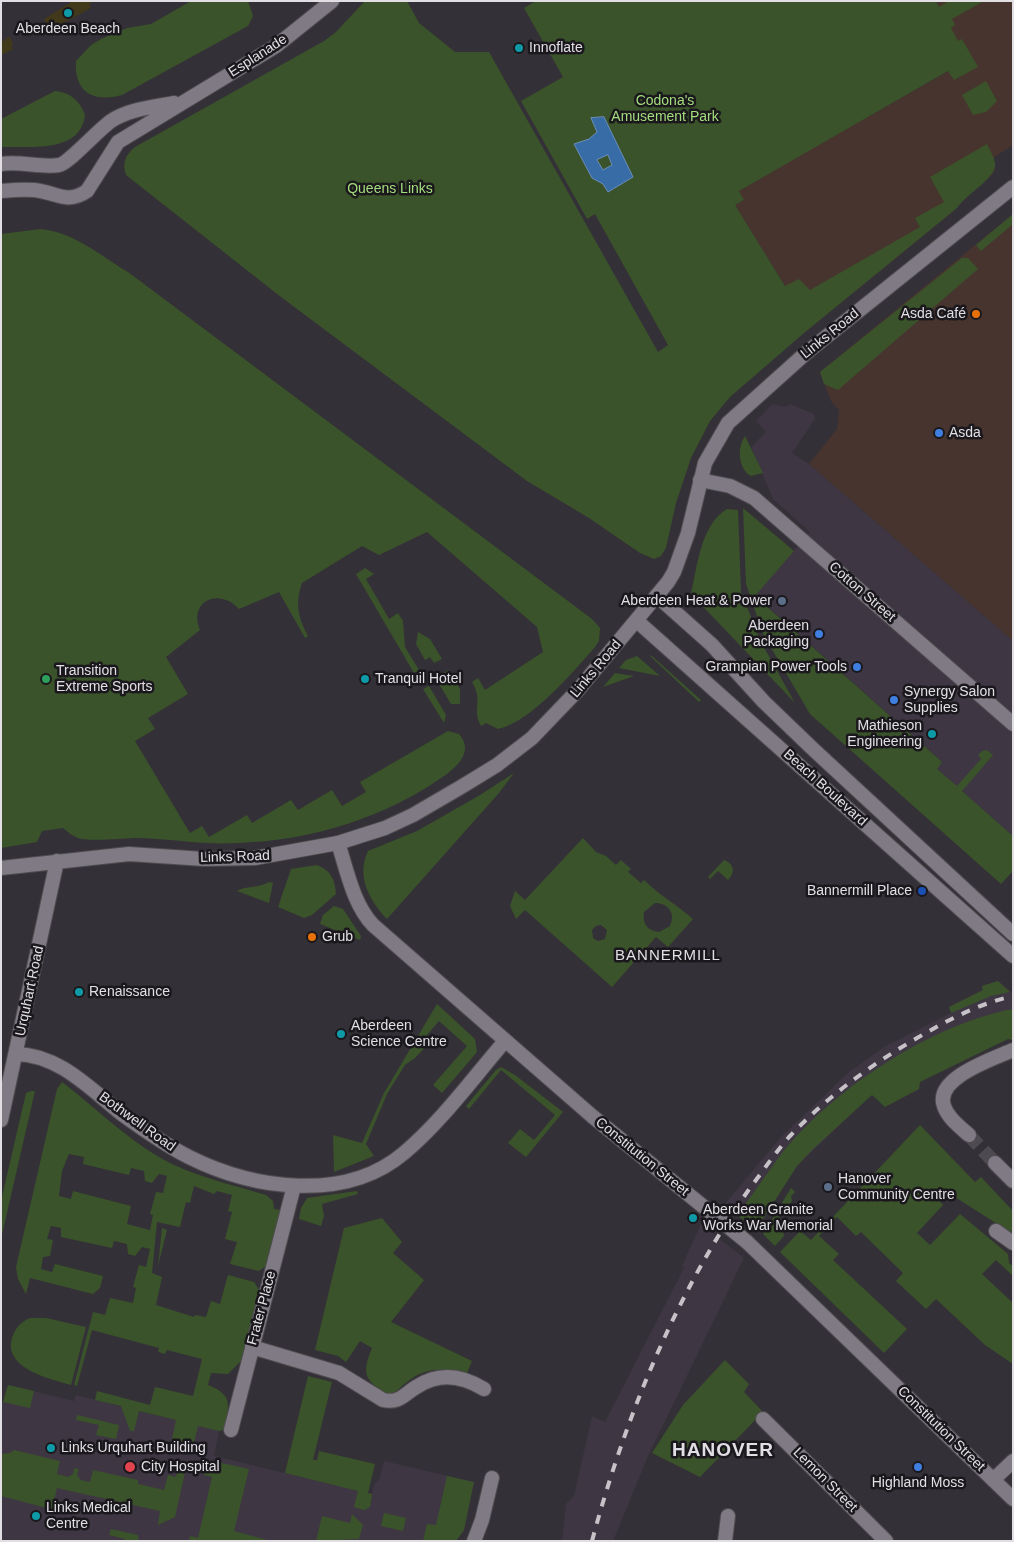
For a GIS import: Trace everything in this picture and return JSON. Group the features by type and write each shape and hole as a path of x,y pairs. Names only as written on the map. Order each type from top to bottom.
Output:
{"street":[{"name":"Esplanade","path":"1,191 34,190 73,198 87,191 118,142 179,102 276,46 332,1"},
{"name":"Esplanade","path":"1,164 60,165 69,160 82,145 114,119 144,109 179,102"},
{"name":"Links Road","path":"1,868 129,854 204,859 255,858 338,843 385,828 413,815 517,750 562,708 637,621 674,572 682,552 705,463 728,423 806,353 1013,187"},
{"name":"Cotton Street","path":"700,480 730,486 754,498 1013,724"},
{"name":"Beach Boulevard","path":"657,596 712,645 764,702 807,743 1013,934"},
{"name":"Beach Boulevard","path":"637,621 1013,956"},
{"name":"Constitution Street","path":"338,843 355,897 367,918 505,1041 641,1156 747,1242 1013,1499"},
{"name":"Urquhart Road","path":"1,1120 56,861"},
{"name":"Bothwell Road","path":"16,1054 41,1058 64,1069 158,1140 190,1158 251,1178 294,1186 313,1186 354,1178 386,1166 403,1154 436,1122 505,1041"},
{"path":"969,1136 946,1112 942,1101 943,1092 959,1076 1013,1050"},
{"path":"995,1163 1013,1181"},
{"name":"Frater Place","path":"231,1430 294,1186"},
{"path":"996,1231 1013,1242"},
{"path":"252,1347 339,1373 390,1402 398,1401 418,1386 442,1377 463,1379 484,1389"},
{"name":"Lemon Street","path":"763,1419 886,1541"},
{"path":"993,1480 1013,1461"},
{"path":"474,1541 482,1520 492,1478"},
{"path":"725,1541 728,1516"}],"shaded area":[{"path":"936,1 1013,1 1013,145 993,158 995,169 992,175 962,199 957,208 811,327 729,196 968,60"},
{"name":"Asda","path":"1013,214 1013,641 809,464 837,429 839,410 831,401 820,372"},
{"path":"772,404 785,407 790,404 814,414 815,419 792,453 809,464 1013,641 1013,836 936,768 942,762 755,595 810,532 773,499 751,447 766,432 756,421"},
{"path":"998,981 1013,994 1013,1033 886,1085 869,1097 797,1166 756,1230 724,1205 782,1136 849,1072 884,1047 951,1013 949,1007 982,991 982,986"},
{"path":"701,1224 744,1258 648,1456 613,1541 562,1541 566,1504 574,1496 592,1416 605,1422 684,1268 682,1266"},
{"name":"City Hospital","path":"8,1385 74,1401 76,1395 219,1431 214,1456 372,1494 374,1485 380,1478 384,1461 474,1482 464,1530 456,1541 1,1541 1,1402 3,1402"}],"green space":[{"path":"191,1 248,1 253,16 248,26 122,95 102,97 87,93 78,81 76,61 91,45 127,28 151,24"},
{"name":"Queens Links","path":"365,1 407,1 419,23 455,52 489,52 658,352 668,345 595,214 587,219 521,101 563,77 524,8 536,1 936,1 939,7 949,1 984,1 952,19 955,25 951,28 958,41 962,39 978,67 954,80 948,71 739,191 744,200 735,205 785,286 799,279 810,290 920,227 915,218 944,202 930,177 987,144 993,155 995,168 986,180 957,208 804,333 730,397 710,421 691,458 676,503 666,548 661,556 654,559 640,553 589,518 527,481 277,294 126,175 125,160 135,147 324,41 335,33"},
{"path":"986,81 997,101 986,112 973,115 962,95"},
{"path":"55,91 65,93 74,98 85,115 81,128 74,136 64,142 52,145 1,147 1,119"},
{"path":"1013,214 1013,224 981,251 976,245"},
{"path":"41,229 54,231 76,240 128,272 592,619 600,628 599,641 595,647 551,695 524,717 498,729 486,723 481,726 477,714 477,695 472,682 478,678 485,690 543,652 537,627 427,532 379,555 362,546 302,583 298,604 302,623 308,636 305,638 279,592 239,609 231,602 215,598 208,600 202,605 198,611 197,620 200,630 166,657 188,694 148,718 155,729 135,741 190,833 202,826 209,837 247,815 252,823 291,800 298,810 332,790 342,806 366,792 360,782 448,731 459,734 465,746 463,756 452,770 424,789 374,814 320,832 293,837 265,841 225,843 139,838 90,840 76,837 63,828 42,831 37,842 1,848 1,234"},
{"path":"962,258 968,258 978,269 838,390 824,384 820,372"},
{"path":"745,436 763,473 751,476 743,468 740,452"},
{"path":"743,508 794,551 755,596 942,762 937,769 957,786 981,759 978,755 982,751 987,750 993,755 962,791 1013,836 1013,871 1001,884 810,714 763,634 746,584"},
{"path":"727,509 738,510 741,592 761,642 795,703 691,594 698,559 706,535 718,516"},
{"path":"365,568 374,574 366,579 389,619 398,613 403,621 405,647 419,670 414,673 356,574"},
{"path":"418,632 430,639 442,659 434,663 430,657 425,660 416,644"},
{"path":"649,655 652,656 701,700 699,702"},
{"path":"637,656 660,676 619,668 626,660"},
{"path":"448,670 460,689 460,704 451,704 439,684 444,681 440,675"},
{"path":"615,673 634,676 603,687"},
{"path":"429,686 446,715 444,723 423,689"},
{"path":"514,773 499,793 387,919 375,904 366,887 363,869 368,851 417,831"},
{"path":"583,838 596,852 606,856 616,865 621,860 631,869 628,872 641,883 644,880 693,919 668,947 656,937 612,987 525,910 516,919 510,906 515,891 525,900","holes":["655,903 660,903 667,907 672,917 670,926 659,932 648,928 644,920 644,912","601,925 607,930 605,939 598,941 593,938 592,930 596,926"]},
{"path":"724,860 733,869 728,880 718,871 710,879 708,877"},
{"path":"317,865 326,870 331,876 335,884 336,894 312,915 304,918 278,907 291,869"},
{"path":"269,882 273,883 269,903 237,891 244,888"},
{"path":"334,906 343,909 361,936 360,940 320,924 323,915"},
{"path":"998,981 1010,992 991,996 951,1013 949,1007 983,990 982,986"},
{"path":"437,1004 475,1039 477,1052 442,1093 433,1085 467,1046 439,1021 427,1035 432,1040 415,1058 405,1065 387,1094 366,1144 374,1156 334,1172 333,1135 362,1143 384,1093"},
{"path":"1013,1009 1013,1040 1008,1039 920,1082 919,1089 885,1107 872,1095 797,1166 756,1230 737,1215 779,1157 800,1132 854,1085 916,1045 949,1029 981,1017"},
{"path":"501,1067 515,1075 563,1112 526,1157 508,1143 520,1129 534,1140 555,1115 501,1070 469,1109 466,1106 496,1070"},
{"path":"62,1082 121,1130 159,1157 198,1174 266,1195 273,1201 274,1209 281,1210 266,1266 259,1271 230,1264 237,1242 225,1239 232,1212 228,1211 232,1195 217,1191 214,1194 194,1186 190,1203 186,1202 180,1227 157,1222 152,1273 162,1277 156,1305 194,1317 195,1315 206,1317 211,1301 220,1304 228,1275 254,1282 260,1291 242,1360 228,1374 211,1373 208,1385 222,1393 228,1402 224,1430 219,1431 198,1426 192,1451 189,1453 170,1449 176,1420 139,1411 134,1431 130,1431 121,1406 95,1400 97,1391 150,1405 155,1387 193,1396 202,1359 167,1350 165,1354 158,1352 159,1348 92,1330 77,1386 74,1385 93,1312 105,1315 110,1298 133,1303 136,1288 133,1287 139,1265 146,1267 150,1249 142,1247 135,1256 128,1254 127,1244 114,1241 112,1248 61,1237 61,1228 51,1226 47,1239 53,1240 50,1256 43,1257 41,1269 52,1272 55,1264 103,1276 100,1288 93,1294 30,1278 26,1294 18,1279 16,1267 57,1089","holes":["69,1154 84,1157 83,1164 129,1175 131,1168 144,1171 145,1181 152,1183 159,1174 167,1176 163,1193 156,1192 150,1214 153,1215 150,1230 127,1224 131,1206 73,1191 71,1199 59,1196 62,1171"]},
{"path":"35,1091 1,1239 1,1201 26,1093"},
{"path":"920,1125 975,1182 981,1177 1013,1211 1013,1234 947,1192 939,1200 943,1205 917,1233 930,1245 960,1214 1008,1254 1009,1263 1013,1266 1013,1276 996,1260 982,1274 1013,1303 1013,1364 985,1345 936,1299 926,1309 896,1281 903,1273 861,1232 856,1236 837,1217 819,1236 839,1254 833,1260 907,1329 884,1353 780,1252 800,1231 811,1240"},
{"path":"791,1188 795,1192 791,1196 792,1201 779,1215 784,1236 775,1246 763,1234"},
{"path":"357,1191 358,1194 322,1204 324,1216 321,1226 299,1219 301,1208 307,1198"},
{"path":"382,1218 402,1242 393,1253 424,1280 391,1322 472,1361 467,1373 451,1370 429,1371 414,1377 396,1391 387,1395 374,1385 367,1376 367,1364 372,1348 360,1341 346,1362 338,1356 315,1350 344,1228"},
{"path":"162,1228 167,1230 158,1266"},
{"path":"30,1318 46,1318 86,1327 71,1385 41,1376 21,1365 15,1358 11,1349 13,1334 24,1321"},
{"path":"725,1360 749,1384 744,1392 763,1412 700,1477 652,1453 683,1405"},
{"path":"308,1376 332,1382 313,1460 317,1460 319,1451 375,1464 368,1493 372,1494 370,1507 364,1510 354,1507 358,1491 285,1473"},
{"path":"8,1385 34,1391 30,1408 3,1402"},
{"path":"77,1415 119,1425 116,1439 96,1435 99,1425 76,1420"},
{"path":"14,1450 60,1461 57,1474 68,1477 73,1474 74,1468 79,1469 77,1475 81,1480 90,1482 93,1470 138,1480 138,1484 164,1490 168,1475 176,1477 179,1462 186,1465 186,1468 175,1517 158,1525 160,1511 57,1488 53,1505 59,1507 58,1511 1,1496 1,1454 10,1453"},
{"path":"208,1460 249,1469 234,1531 271,1541 189,1541 190,1536 198,1538 212,1477 204,1475"},
{"path":"447,1476 474,1482 464,1530 456,1541 423,1541 427,1524 436,1525"},
{"path":"384,1513 406,1518 403,1531 381,1526"},
{"path":"352,1514 363,1525 359,1539 316,1541 322,1516 350,1523"},
{"path":"111,1529 138,1535 139,1541 125,1541 125,1539 109,1535"}],"sand":[{"name":"Aberdeen Beach","path":"73,1 94,1 89,4 91,8 50,30 44,19"},
{"name":"Aberdeen Beach","path":"10,37 13,49 1,55 1,42"}],"water":[{"path":"604,117 633,177 608,192 603,184 592,178 574,144 589,139 597,132 591,118","holes":["608,155 612,165 603,170 597,160"]}],"tunnel":[{"path":"969,1135 995,1163"}],"railway":[{"path":"592,1541 620,1449 637,1403 676,1313 723,1228 779,1149 803,1122 834,1095 882,1060 952,1019 988,1003 1013,996"}],"place":[{"name":"Aberdeen Beach","path":"68,13"},
{"name":"Innoflate","path":"519,48"},
{"name":"Asda Café","path":"976,314"},
{"name":"Asda","path":"939,433"},
{"name":"Aberdeen Heat & Power","path":"782,601"},
{"name":"Aberdeen Packaging","path":"819,634"},
{"name":"Grampian Power Tools","path":"857,667"},
{"name":"Transition Extreme Sports","path":"46,679"},
{"name":"Tranquil Hotel","path":"365,679"},
{"name":"Synergy Salon Supplies","path":"894,700"},
{"name":"Mathieson Engineering","path":"932,734"},
{"name":"Bannermill Place","path":"922,891"},
{"name":"Grub","path":"312,937"},
{"name":"Renaissance","path":"79,992"},
{"name":"Aberdeen Science Centre","path":"341,1034"},
{"name":"Hanover Community Centre","path":"828,1187"},
{"name":"Aberdeen Granite Works War Memorial","path":"693,1218"},
{"name":"Links Urquhart Building","path":"51,1448"},
{"name":"City Hospital","path":"130,1467"},
{"name":"Highland Moss","path":"918,1467"},
{"name":"Links Medical Centre","path":"36,1516"}],"district":[{"name":"BANNERMILL","path":"668,956"},
{"name":"HANOVER","path":"723,1451"}],"park label":[{"name":"Codona's Amusement Park","path":"665,109"}]}
